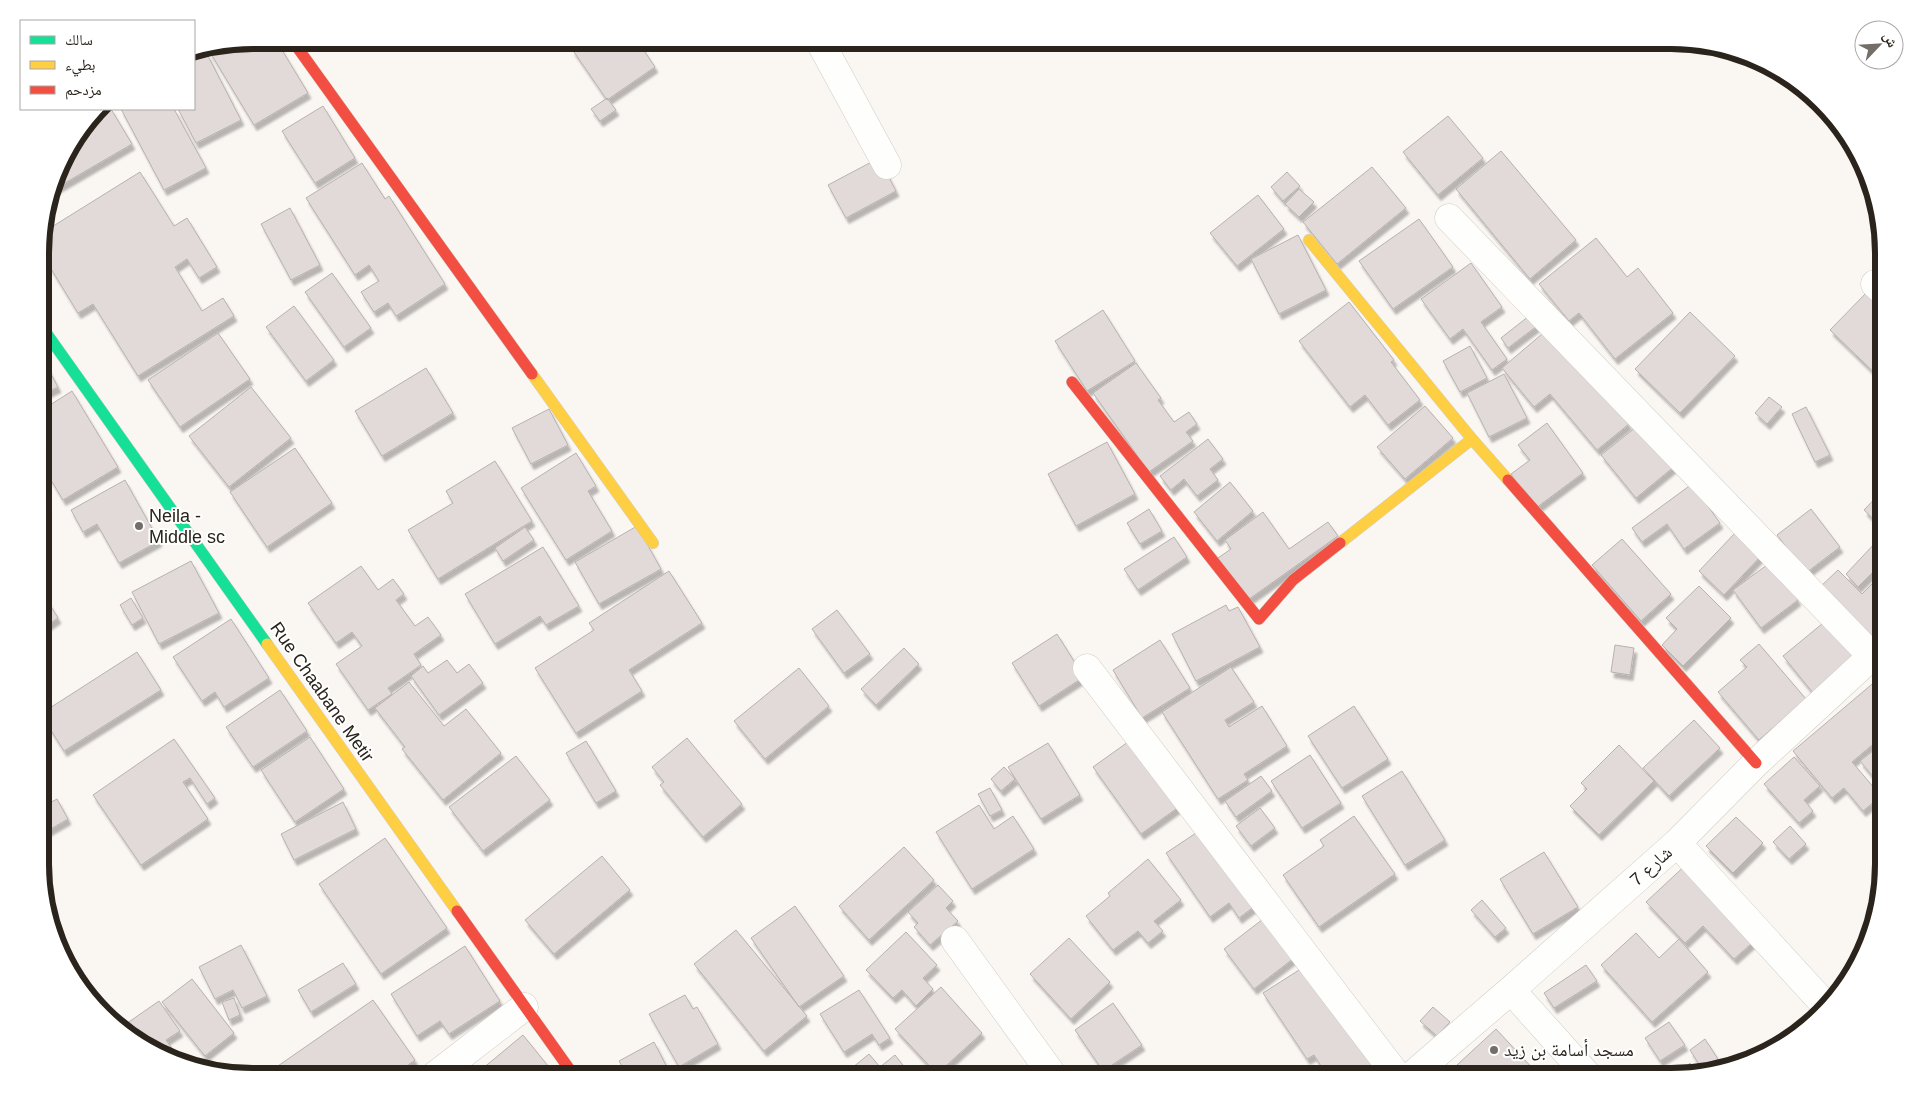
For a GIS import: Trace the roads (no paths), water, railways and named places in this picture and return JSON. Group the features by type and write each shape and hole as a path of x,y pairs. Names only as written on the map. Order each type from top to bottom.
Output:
{"street":[{"path":"298,49 653,543"},
{"path":"823,49 887,165"},
{"path":"1450,218 1875,649"},
{"path":"1309,240 1472,439 1756,763"},
{"name":"Rue Chaabane Metir","path":"49,337 569,1068"},
{"path":"1072,382 1259,619 1293,580 1472,439"},
{"name":"شارع 7","path":"1420,1068 1677,842 1756,763 1875,655"},
{"path":"1087,668 1391,1068"},
{"path":"1677,842 1822,1002"},
{"path":"955,940 1047,1068"},
{"path":"1510,990 1581,1068"},
{"path":"445,1068 524,1006"}],"place":[{"name":"Neila - Middle sc","path":"139,526"},
{"name":"مسجد أسامة بن زيد","path":"1494,1050"}]}
